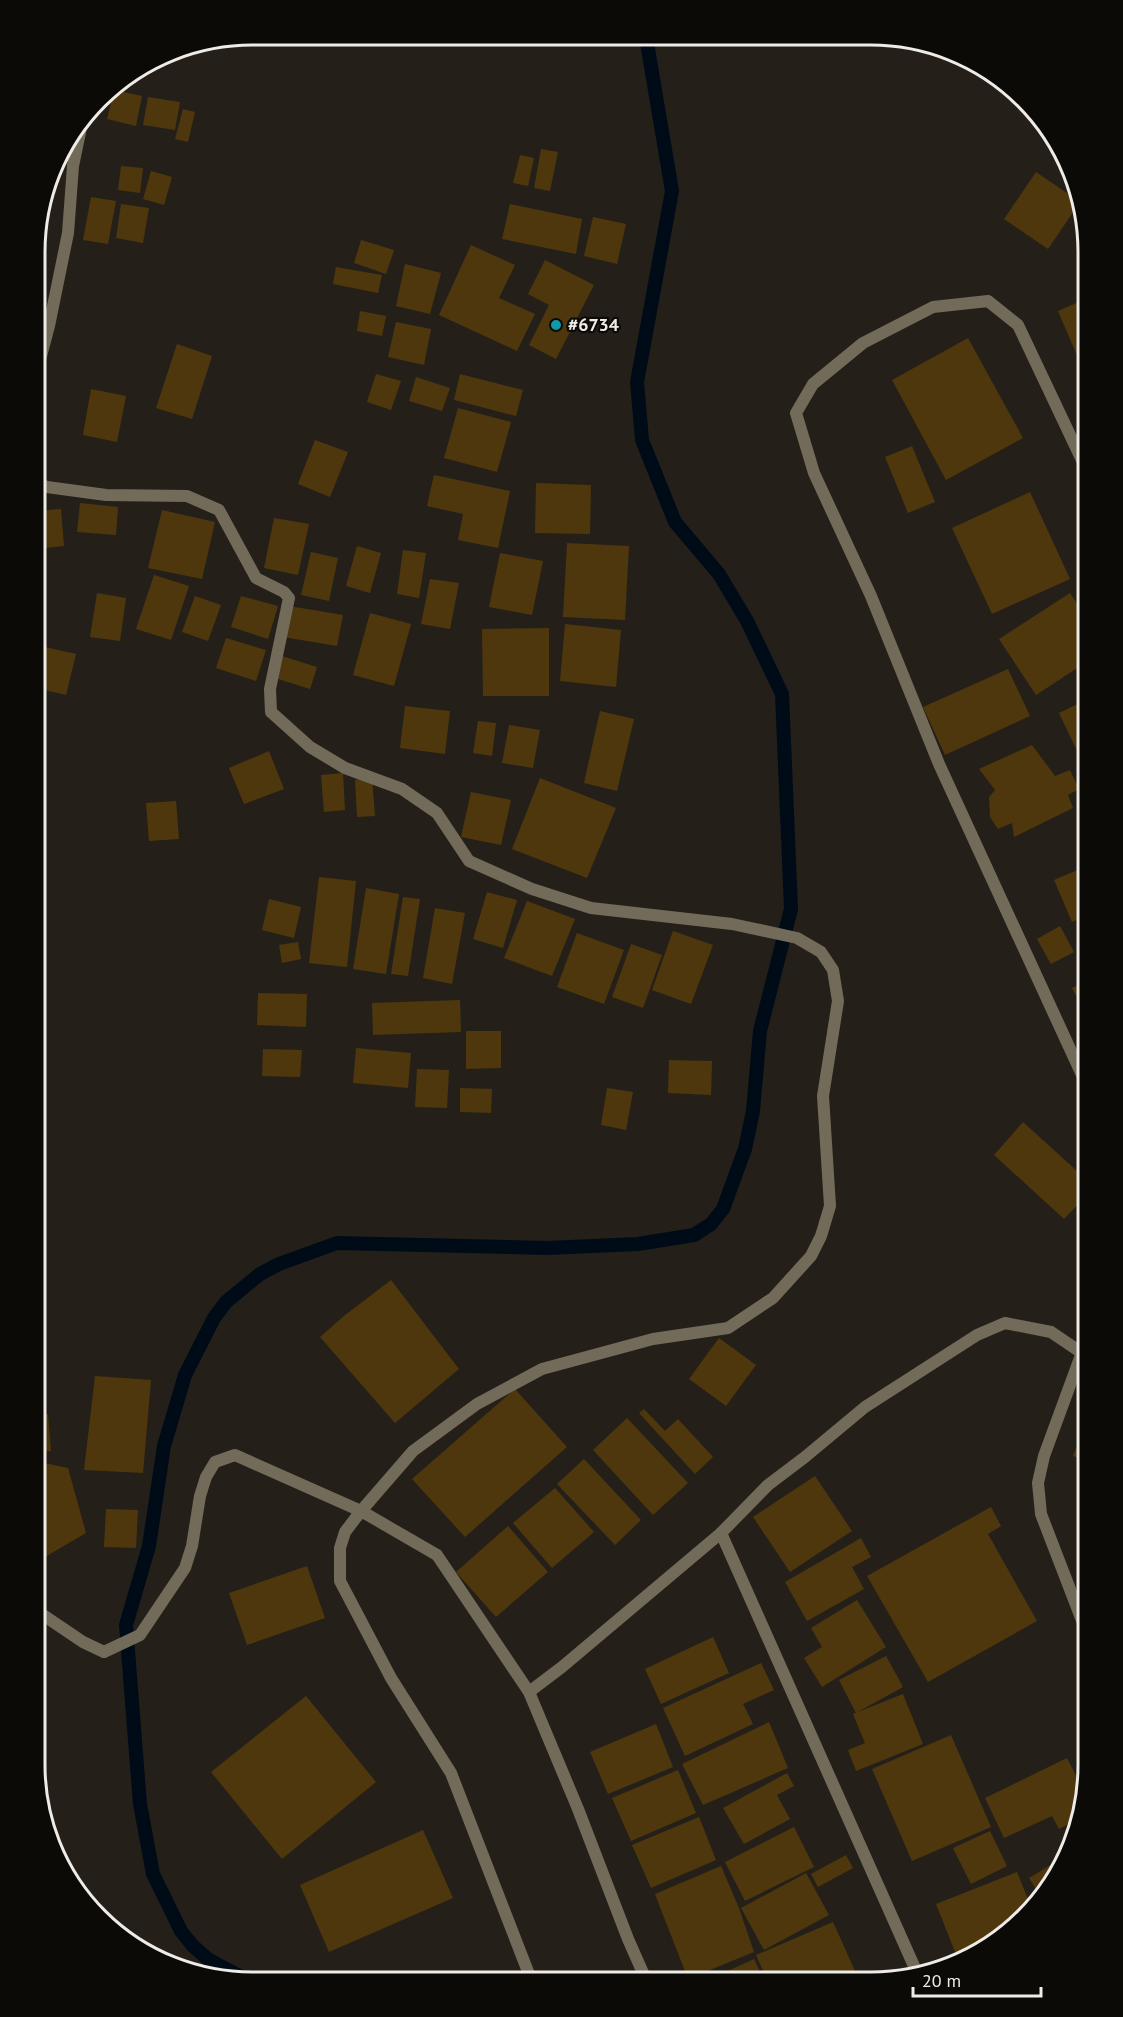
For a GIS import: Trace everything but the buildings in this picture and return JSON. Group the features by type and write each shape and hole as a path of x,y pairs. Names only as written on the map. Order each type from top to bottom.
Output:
{"street":[{"path":"45,342 68,233 73,166 79,139"},
{"path":"1078,452 1018,325 988,301 933,307 863,343 813,384 796,413 814,473 871,596 939,764 1078,1066"},
{"path":"45,486 106,495 187,496 219,510 256,578 284,592 290,598 270,689 271,712 310,747 345,768 402,789 437,813 469,861 532,889 591,908 732,924 797,938 821,952 833,970 838,1001 822,1096 830,1206 821,1236 811,1256 773,1298 728,1328 653,1339 542,1369 477,1404 413,1450 345,1532 339,1548 340,1581 391,1678 451,1773 528,1972"},
{"path":"529,1692 722,1533 768,1485 865,1407 977,1335 1005,1323 1051,1332 1078,1350"},
{"path":"1078,1364 1044,1456 1038,1483 1041,1514 1078,1610"},
{"path":"45,1616 83,1642 104,1652 140,1635 185,1568 192,1546 200,1496 206,1477 215,1462 235,1455 361,1511 437,1555 529,1692 643,1972"},
{"path":"722,1533 914,1967"}],"waterway":[{"path":"229,1970 209,1960 181,1931 153,1874 140,1804 126,1625 149,1546 164,1446 185,1375 214,1318 226,1302 260,1274 279,1264 337,1243 547,1248 638,1244 694,1235 711,1224 723,1209 745,1149 753,1111 760,1031 791,909 782,694 747,621 719,574 675,522 642,440 637,382 672,191 647,45"}],"place":[{"name":"#6734","path":"556,325"}]}
